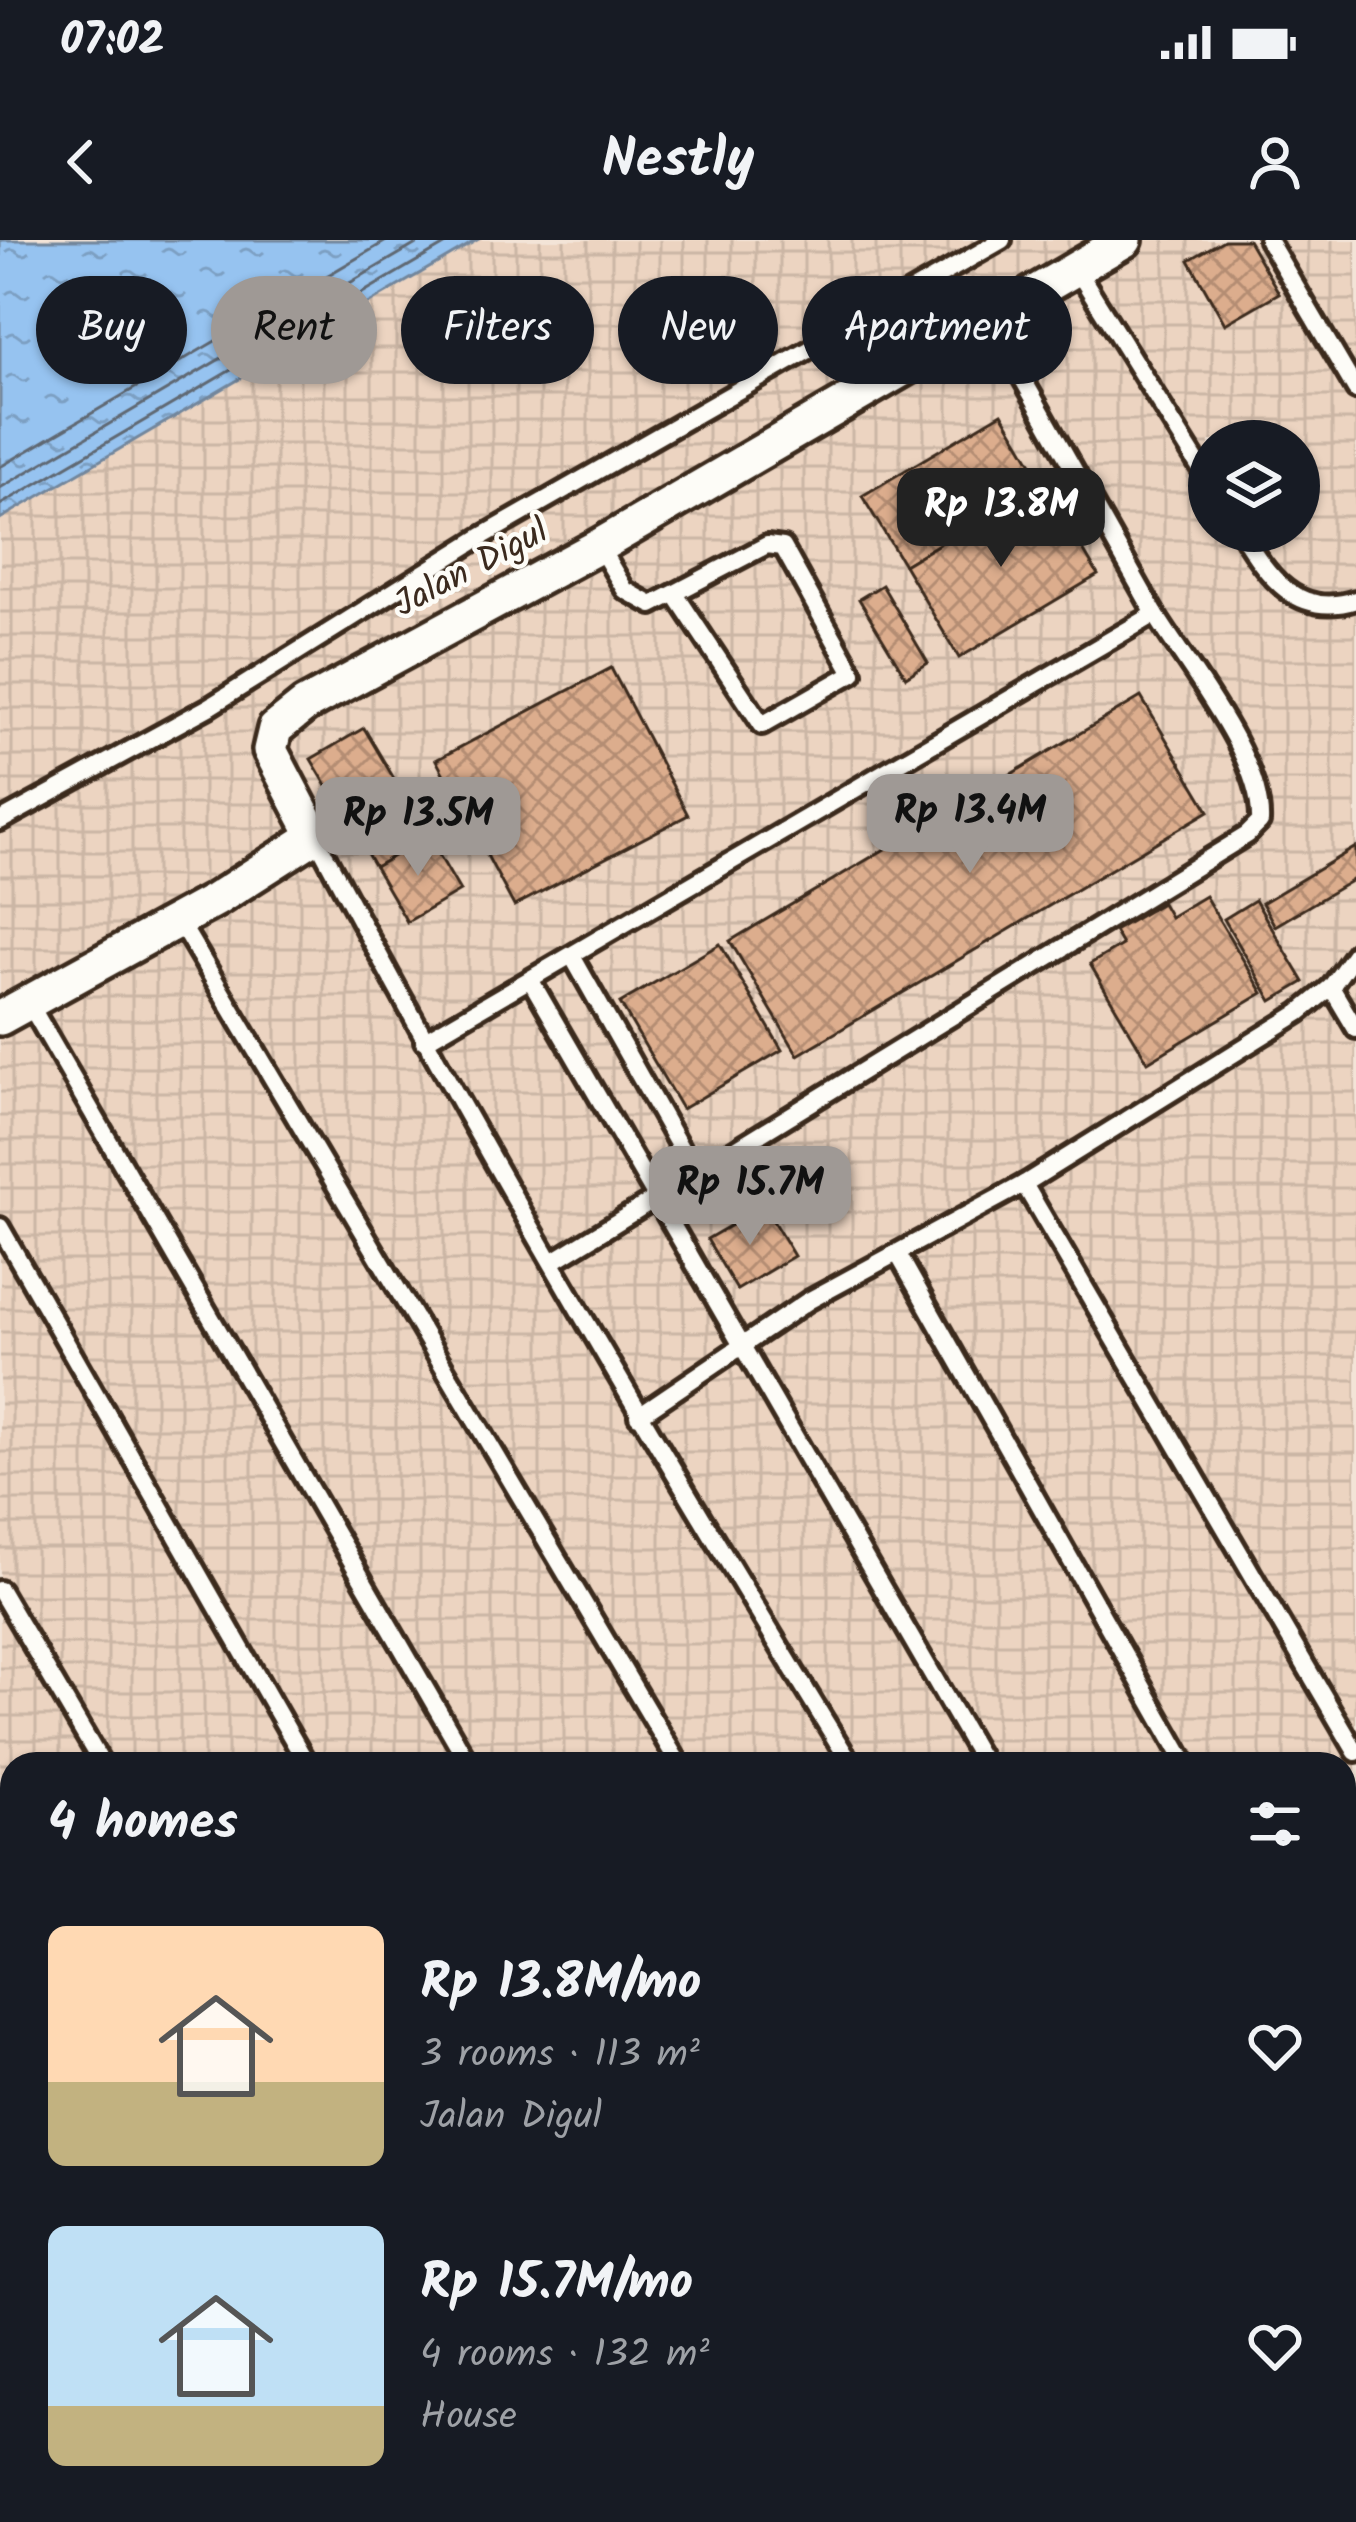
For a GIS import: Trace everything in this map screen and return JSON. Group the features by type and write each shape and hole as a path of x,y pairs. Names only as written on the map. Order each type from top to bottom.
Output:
{"street":[{"name":"Jalan Digul","path":"1062,276 1125,240"},
{"name":"Jalan Digul","path":"315,836 270,750 275,729 370,666 598,546 877,384"},
{"path":"14,1010 315,836"}],"lane":[{"path":"0,821 209,707 481,537 1002,240"},
{"path":"1268,240 1356,390"},
{"path":"1076,268 1188,448"},
{"path":"552,1262 1260,822 1261,797 1248,766 1155,614 1026,384"},
{"path":"598,546 634,599 652,605 677,597 767,545 783,547 850,662 851,677 762,725 677,597"},
{"path":"1255,552 1284,593 1314,604 1356,600"},
{"path":"424,1041 1155,614"},
{"path":"315,836 424,1041 638,1416 844,1752"},
{"path":"178,919 673,1752"},
{"path":"638,1416 808,1301 899,1256 1024,1184 1331,987 1356,952"},
{"path":"572,956 695,1174"},
{"path":"531,981 653,1199 978,1752"},
{"path":"1331,987 1356,1029"},
{"path":"14,1010 462,1752"},
{"path":"1024,1184 1356,1752"},
{"path":"0,1227 300,1752"},
{"path":"899,1256 1179,1752"},
{"path":"0,1590 95,1752"}],"shaded area":[{"path":"477,240 1356,240 1356,1752 0,1752 0,519 231,384 377,384 377,298 401,284 401,384 594,384 594,276 415,276"}],"water":[{"path":"0,240 477,240 415,276 401,276 401,284 377,298 377,276 211,276 211,384 231,384 0,519"}],"building":[{"path":"1224,240 1248,240 1279,293 1225,324 1189,260"},
{"path":"1002,413 1043,482 904,565 862,496"},
{"path":"1043,482 1098,575 959,658 904,565"},
{"path":"882,585 928,663 906,677 859,599"},
{"path":"611,668 688,815 514,906 436,760"},
{"path":"1141,697 1209,811 798,1055 730,941"},
{"path":"364,728 428,836 375,867 311,759"},
{"path":"428,836 460,891 407,922 375,867"},
{"path":"1356,847 1356,878 1275,926 1262,903"},
{"path":"1205,896 1263,993 1148,1062 1090,964 1122,945 1114,931 1162,903 1170,917"},
{"path":"1255,900 1304,982 1272,1001 1224,919"},
{"path":"720,944 782,1050 682,1109 620,1003"},
{"path":"764,1206 794,1256 737,1290 707,1239"}]}
